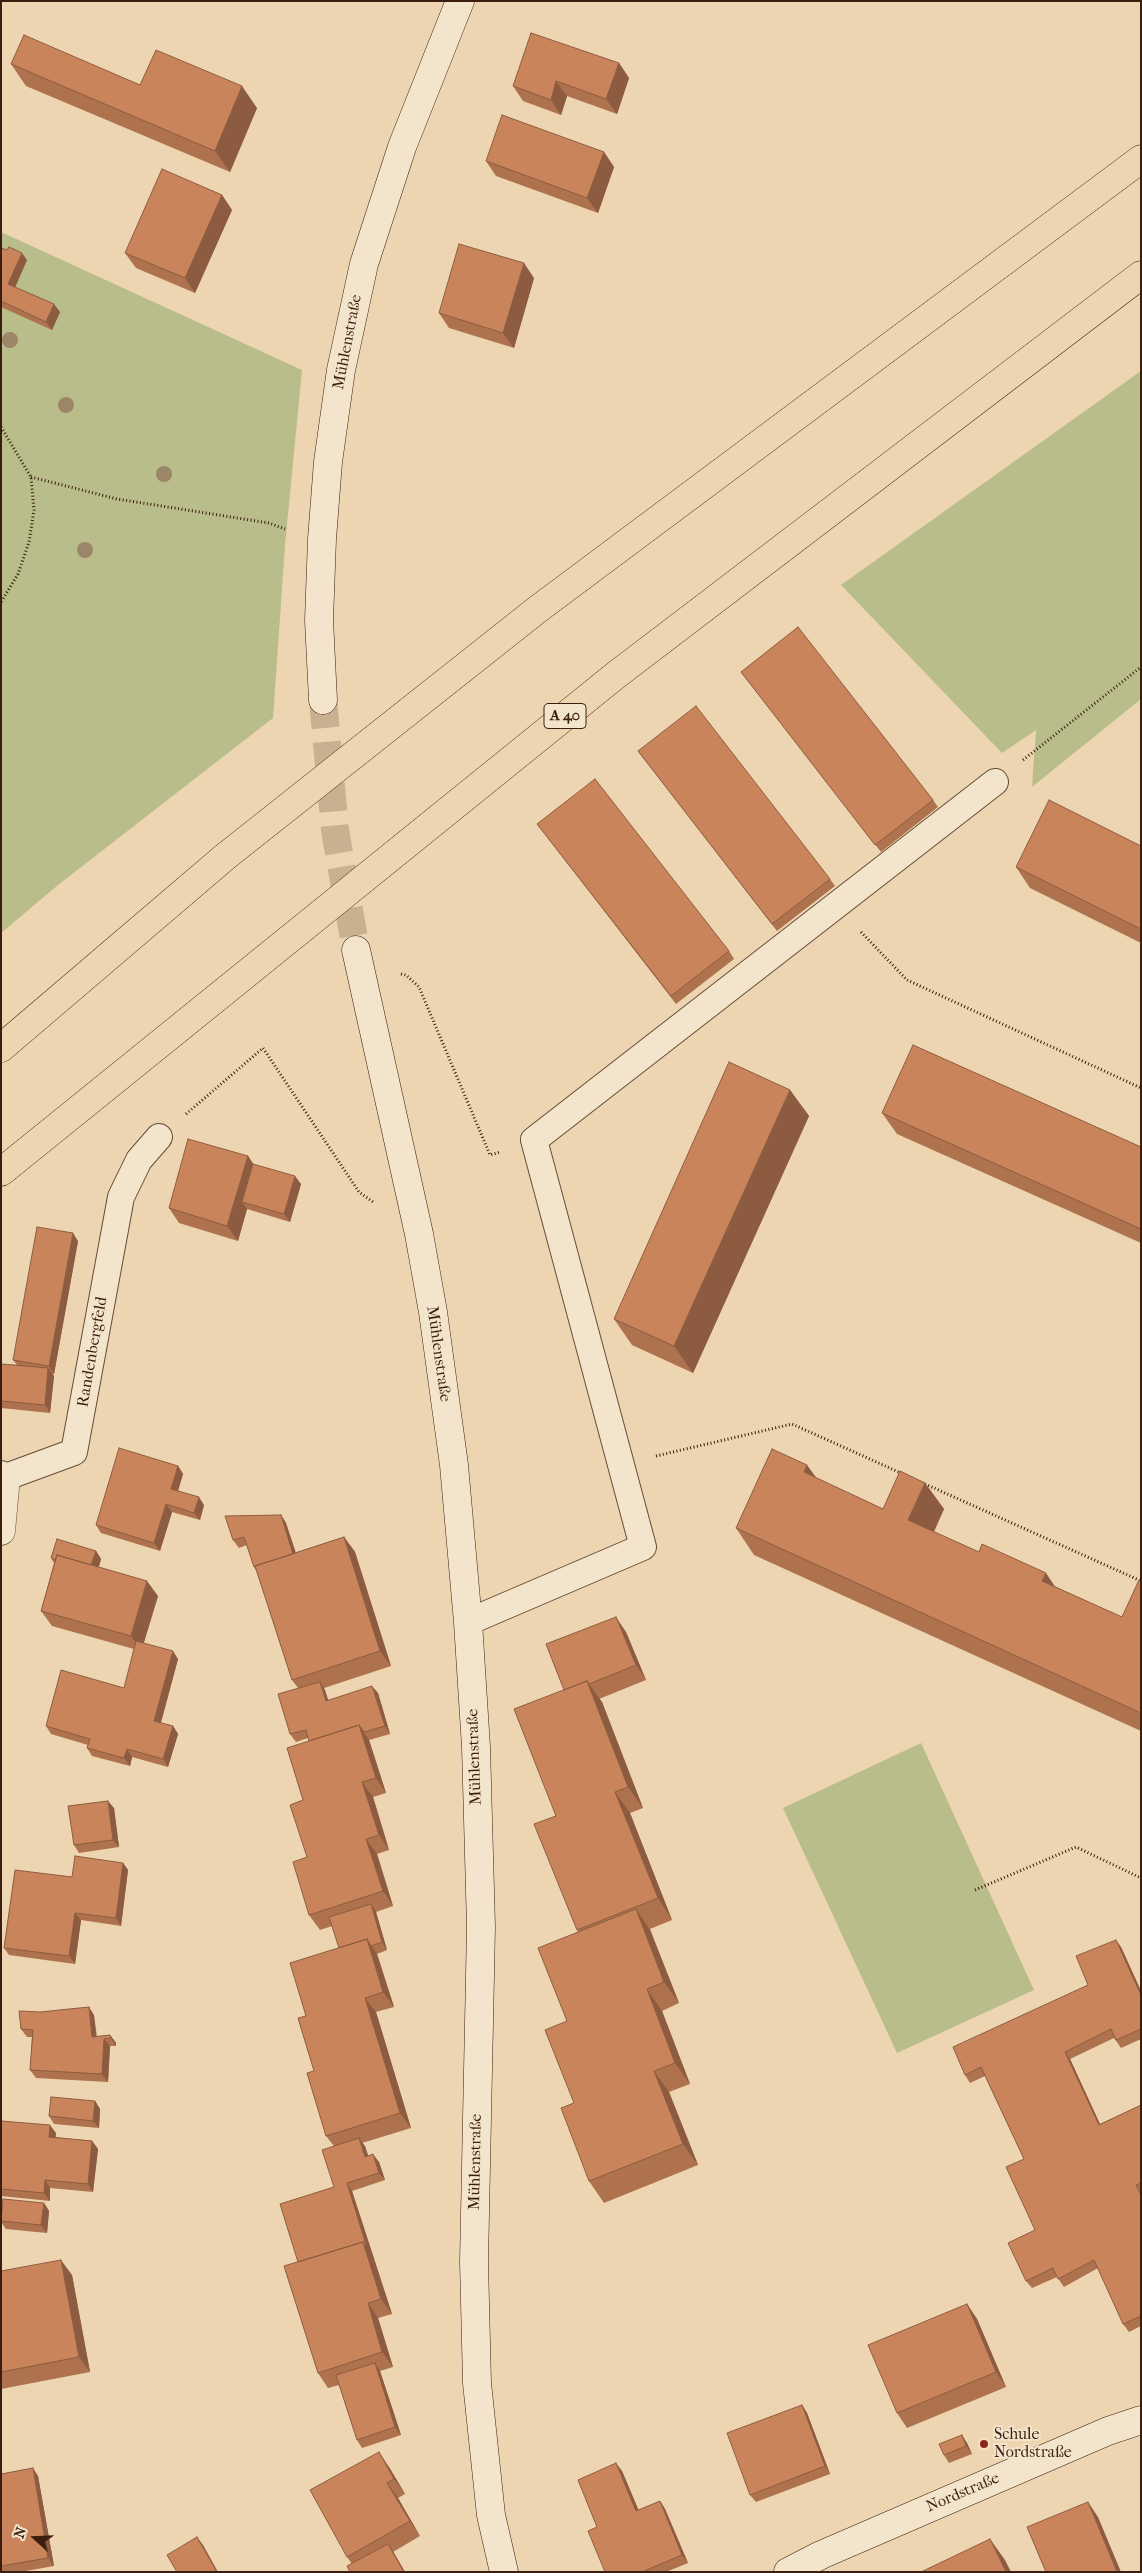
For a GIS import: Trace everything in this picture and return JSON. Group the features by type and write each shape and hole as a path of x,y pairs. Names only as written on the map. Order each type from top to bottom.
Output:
{"highway":[{"path":"1,1048 226,856 530,615 1141,159"},
{"name":"A 40","path":"1,1172 616,675 1141,275"}],"street":[{"name":"Mühlenstraße","path":"323,700 319,620 322,539 328,462 341,370 367,255 402,147 460,1"},
{"name":"Mühlenstraße","path":"359,957 419,1234 433,1312 454,1465 468,1622 476,1747 481,1927 474,2262 477,2382 491,2515 504,2572"},
{"name":"Randenbergfeld","path":"1,1531 4,1476"},
{"name":"Nordstraße","path":"788,2572 830,2551 1108,2431 1141,2420"}],"lane":[{"path":"468,1622 643,1547 534,1140 995,782"},
{"name":"Randenbergfeld","path":"4,1476 74,1452 121,1197 140,1160 159,1137"}],"path":[{"path":"1,427 31,477 34,510 29,542 18,574 1,602"},
{"path":"31,477 117,499 269,524 293,531"},
{"path":"995,782 1141,667"},
{"path":"836,906 907,980 1141,1088"},
{"path":"359,957 406,975 419,987 490,1155 534,1140"},
{"path":"159,1137 262,1048 359,1192 419,1234"},
{"path":"621,1465 792,1424 908,1476"},
{"path":"917,1480 1141,1581"},
{"path":"975,1890 1076,1847 1141,1878"}],"green space":[{"path":"1,232 302,370 285,545 273,718 58,885 1,933"},
{"path":"1141,371 1141,699 1032,787 1036,730 1002,753 841,585"},
{"path":"921,1743 1034,1990 897,2053 783,1808"}],"building":[{"path":"531,33 619,63 606,99 556,81 551,100 513,86"},
{"path":"24,35 140,85 156,50 242,86 215,151 11,64"},
{"path":"502,115 604,152 587,198 486,161"},
{"path":"162,169 222,195 185,278 125,253"},
{"path":"459,244 524,263 503,333 439,313"},
{"path":"9,247 22,253 8,284 54,304 46,322 1,301 1,248 7,250"},
{"path":"798,627 933,800 875,845 741,672"},
{"path":"696,706 830,879 772,924 638,751"},
{"path":"595,779 729,951 671,996 537,824"},
{"path":"1049,800 1141,846 1141,929 1016,867"},
{"path":"913,1045 1141,1147 1141,1229 882,1113"},
{"path":"729,1062 790,1090 674,1346 614,1319"},
{"path":"188,1139 248,1156 227,1226 169,1208"},
{"path":"253,1164 295,1176 284,1214 242,1202"},
{"path":"37,1227 73,1233 49,1366 13,1360"},
{"path":"1,1364 48,1368 45,1405 1,1401"},
{"path":"119,1448 178,1466 171,1489 199,1497 194,1513 166,1504 154,1543 96,1525"},
{"path":"772,1449 807,1465 804,1472 883,1509 900,1471 925,1483 908,1520 979,1552 982,1544 1046,1573 1042,1581 1122,1617 1139,1580 1141,1580 1141,1713 736,1528"},
{"path":"281,1515 293,1554 254,1567 244,1537 233,1540 225,1516"},
{"path":"344,1537 380,1651 292,1680 255,1566"},
{"path":"57,1539 96,1551 91,1565 57,1555 55,1560 51,1558"},
{"path":"57,1555 147,1581 131,1636 41,1611"},
{"path":"616,1617 636,1665 589,1684 587,1681 564,1690 546,1644"},
{"path":"136,1641 173,1651 154,1721 173,1726 163,1759 127,1749 124,1758 87,1748 90,1739 46,1726 61,1670 124,1688"},
{"path":"587,1681 628,1787 615,1792 658,1898 577,1930 534,1824 556,1816 514,1709"},
{"path":"320,1682 326,1701 372,1686 385,1726 364,1732 359,1725 309,1741 306,1730 290,1734 278,1694"},
{"path":"359,1725 376,1778 362,1782 379,1835 366,1839 383,1891 309,1915 293,1862 307,1857 290,1805 303,1800 287,1748"},
{"path":"108,1801 113,1840 74,1845 68,1806"},
{"path":"75,1856 123,1863 116,1918 75,1913 69,1956 4,1948 15,1870 72,1877"},
{"path":"371,1904 382,1942 371,1946 367,1939 339,1948 329,1917"},
{"path":"636,1909 664,1982 647,1989 675,2063 654,2071 683,2144 589,2181 561,2108 574,2103 545,2030 567,2021 538,1948"},
{"path":"367,1939 383,1992 365,1998 400,2113 326,2136 307,2073 314,2071 298,2018 306,2016 290,1963"},
{"path":"1116,1940 1141,1995 1141,2029 1116,2040 1111,2029 1065,2052 1099,2125 1141,2105 1141,2183 1136,2185 1141,2195 1141,2316 1123,2324 1094,2260 1058,2279 1053,2268 1026,2281 1008,2243 1035,2230 1006,2167 1024,2159 981,2067 965,2075 953,2047 1088,1985 1076,1956"},
{"path":"89,2007 92,2037 110,2035 111,2038 104,2039 102,2074 30,2070 33,2030 21,2029 19,2011 40,2012"},
{"path":"51,2097 95,2101 93,2121 49,2116"},
{"path":"1,2121 50,2125 49,2137 92,2141 88,2184 45,2180 44,2193 1,2189"},
{"path":"359,2138 365,2157 373,2154 379,2173 347,2183 367,2248 363,2242 298,2262 280,2204 334,2187 322,2150"},
{"path":"3,2199 44,2203 41,2225 1,2221"},
{"path":"363,2242 381,2299 368,2303 382,2352 318,2373 284,2266"},
{"path":"61,2260 79,2357 1,2372 1,2271"},
{"path":"967,2304 996,2372 897,2413 868,2345"},
{"path":"375,2363 395,2427 357,2440 336,2375"},
{"path":"802,2405 825,2466 750,2495 727,2433"},
{"path":"962,2435 966,2446 944,2455 939,2444"},
{"path":"379,2452 394,2479 387,2483 410,2521 347,2557 310,2490"},
{"path":"616,2463 636,2511 660,2501 682,2555 642,2572 605,2572 588,2531 597,2527 578,2480"},
{"path":"33,2468 48,2558 1,2566 1,2474"},
{"path":"1088,2502 1117,2572 1046,2572 1027,2527"},
{"path":"197,2537 217,2572 177,2572 167,2555"},
{"path":"990,2539 1006,2572 921,2572"},
{"path":"388,2544 404,2572 350,2572 347,2566"}],"tunnel":[{"path":"323,700 335,830 356,950"}],"place":[{"name":"Schule Nordstraße","path":"984,2444"}]}
